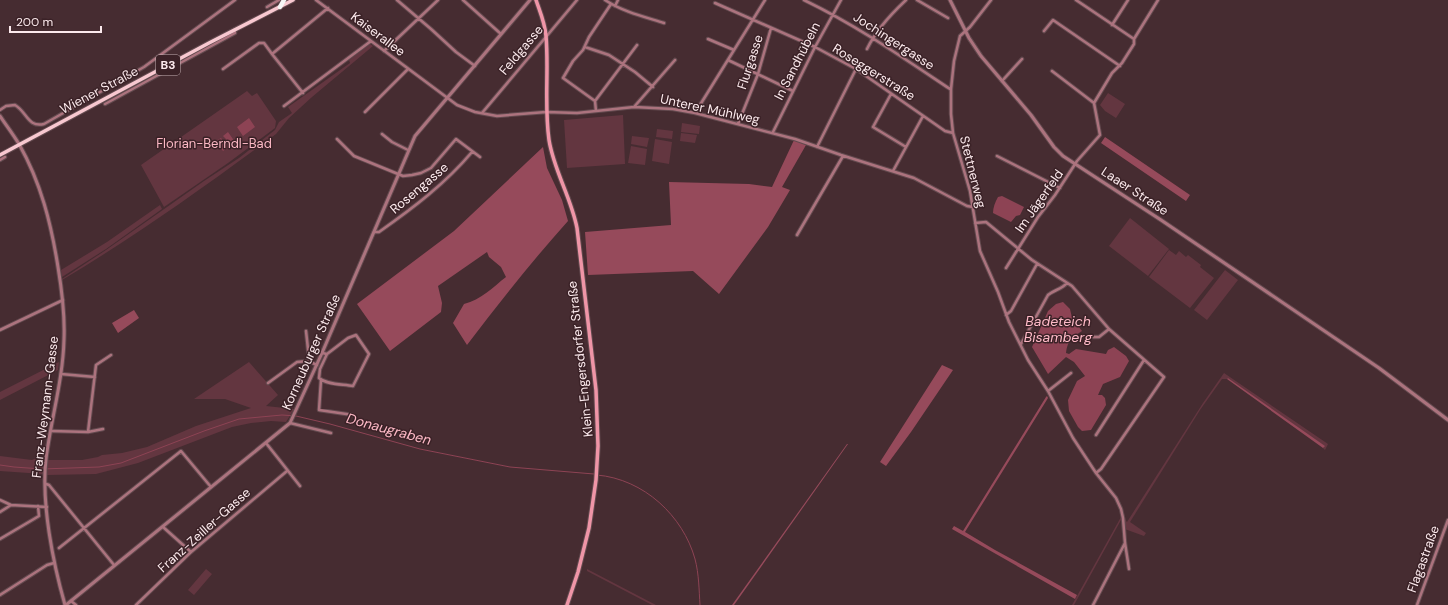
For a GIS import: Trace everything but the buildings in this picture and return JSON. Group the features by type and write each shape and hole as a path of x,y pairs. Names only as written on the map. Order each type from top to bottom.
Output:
{"highway":[{"path":"280,7 284,0"}],"main road":[{"name":"Wiener Straße","path":"0,155 293,0"},
{"name":"Klein-Engersdorfer Straße","path":"536,0 542,17 546,36 546,112 552,152 572,206 578,233 596,399 598,433 597,468 590,522 578,572 567,605"}],"street":[{"path":"0,110 6,106 15,105 20,108 31,122 38,125 47,123 144,67 235,0"},
{"path":"267,7 279,0"},
{"name":"Kaiserallee","path":"316,0 463,108 481,114 497,116 546,112"},
{"path":"397,0 456,52 475,66"},
{"path":"384,51 438,0"},
{"path":"463,0 501,34"},
{"name":"Korneuburger Straße","path":"65,605 291,422 415,136 530,0"},
{"name":"Feldgasse","path":"481,114 577,0"},
{"path":"605,0 614,6 639,16 664,23"},
{"path":"614,6 618,0"},
{"path":"695,113 765,0"},
{"name":"Jochingergasse","path":"804,0 833,14 874,38 950,89"},
{"name":"In Sandhübeln","path":"773,132 814,47 841,0"},
{"path":"868,49 889,16 906,0"},
{"path":"917,0 948,18"},
{"name":"Laaer Straße","path":"950,0 965,30 982,56 1031,115 1056,150 1076,165 1161,220 1355,352 1448,420"},
{"path":"965,30 970,27 991,0"},
{"path":"1076,0 1134,40"},
{"path":"1112,25 1128,0"},
{"path":"1052,71 1094,103 1112,73 1120,66 1134,44 1134,40 1158,0"},
{"name":"Roseggerstraße","path":"715,3 814,47 856,70 945,131 952,133"},
{"path":"595,101 563,78 573,61 579,56 585,47 589,37 611,4"},
{"path":"272,54 328,8"},
{"path":"1044,31 1053,20 1120,66"},
{"name":"Flurgasse","path":"738,124 758,74 771,28"},
{"name":"Stettnerweg","path":"965,30 960,36 952,72 950,114 952,133 970,191 980,251 993,279 1006,315 1028,360 1048,391 1073,438 1096,473 1116,498 1123,518 1125,543 1130,569"},
{"path":"708,39 734,50"},
{"path":"284,106 371,41"},
{"path":"223,69 259,43 264,43 303,93"},
{"path":"105,104 210,44"},
{"path":"596,111 595,101 637,45"},
{"path":"585,47 609,55 653,87"},
{"path":"1002,81 1022,59"},
{"path":"634,107 675,60"},
{"path":"728,60 793,91"},
{"path":"817,147 858,66"},
{"name":"Kaiserallee","path":"365,112 408,69"},
{"path":"891,94 873,127 906,147"},
{"name":"Im Jägerfeld","path":"1006,268 1038,217 1082,156 1100,135 1094,103"},
{"name":"Unterer Mühlweg","path":"546,112 577,113 634,107 673,109 695,113 773,132 843,156 916,178 967,206 973,207"},
{"name":"Franz-Weymann-Gasse","path":"0,116 19,144 35,177 49,218 63,300 64,339 61,374 46,464 46,484 47,507 54,563 65,605"},
{"path":"893,171 923,116"},
{"path":"382,134 392,142 408,150"},
{"path":"336,139 354,156 399,174"},
{"name":"Rosengasse","path":"399,174 403,176 412,176 431,168 456,139 480,158"},
{"name":"Rosengasse","path":"374,232 379,232 419,204 453,173 472,152"},
{"path":"797,235 843,156"},
{"path":"997,156 1060,188"},
{"path":"0,160 5,157"},
{"path":"975,223 986,222 1037,264 1067,282 1076,290 1109,329 1164,377 1101,469 1096,473"},
{"path":"1006,315 1010,311 1037,264"},
{"path":"1020,344 1048,296 1054,291 1062,288 1067,282"},
{"path":"0,330 63,300"},
{"path":"1093,337 1099,337 1109,329"},
{"path":"306,331 308,361"},
{"path":"321,380 353,386 369,354 356,335 348,338 327,354 318,376 321,380 318,410 353,415"},
{"path":"322,353 327,354"},
{"path":"88,432 96,365 111,355"},
{"path":"1096,435 1144,360"},
{"path":"268,383 297,362 308,361 317,365"},
{"path":"1048,391 1072,373"},
{"path":"61,374 95,378"},
{"path":"291,422 331,433"},
{"path":"52,431 88,432 103,429"},
{"path":"266,443 300,486"},
{"path":"59,548 182,451 210,487"},
{"name":"Franz-Zeiller-Gasse","path":"136,605 191,552 287,471"},
{"path":"46,484 114,566"},
{"path":"0,500 11,505 47,507"},
{"path":"0,512 11,505"},
{"path":"0,538 39,516 38,506"},
{"name":"Flagastraße","path":"1417,605 1448,520"},
{"path":"163,527 191,552"},
{"path":"1093,605 1125,543"},
{"path":"0,595 48,565 54,563"},
{"path":"71,601 76,605"}],"green space":[{"path":"370,44 373,46 312,97 289,118 276,134 171,210 62,280 239,158 275,130 279,122 292,113 288,107 350,63 349,60"},
{"name":"Florian-Berndl-Bad","path":"247,91 252,96 257,93 276,121 275,128 228,163 164,207 141,165"},
{"path":"1108,93 1125,104 1116,118 1105,111 1100,105"},
{"path":"623,115 625,164 567,168 564,120"},
{"path":"682,123 700,126 699,134 681,132"},
{"path":"657,129 673,131 672,139 656,137"},
{"path":"681,133 697,135 695,143 680,141"},
{"path":"632,136 649,138 647,147 631,144"},
{"path":"655,139 672,142 669,164 652,161"},
{"path":"631,146 647,149 645,165 628,163"},
{"path":"160,205 162,209 106,249 62,277 61,270 107,242"},
{"path":"1130,218 1169,249 1148,276 1109,246"},
{"path":"1169,250 1176,255 1179,251 1186,257 1188,255 1214,278 1190,308 1149,277"},
{"path":"1225,270 1238,280 1207,320 1194,310"},
{"path":"59,362 58,370 0,400 0,392"},
{"path":"249,362 278,395 266,406 294,409 286,422 271,421 232,427 138,463 96,474 47,475 48,460 82,460 147,447 196,426 251,408 225,399 194,399"},
{"path":"1224,373 1328,444 1325,450 1323,448 1324,446 1228,378 1222,379 1200,410 1130,522 1146,533 1144,536 1122,528 1121,520 1074,605 1072,605 1121,517 1124,514 1127,522 1203,403"},
{"path":"0,456 32,460 41,456 43,474 0,471"},
{"path":"206,569 212,574 194,595 188,590"},
{"path":"587,569 656,605 652,605 587,571"}],"shaded area":[{"path":"1105,137 1190,195 1186,201 1101,143"},
{"path":"794,140 806,145 782,187 790,190 768,227 719,294 693,271 588,275 585,232 671,225 669,182 749,184 772,187"},
{"path":"543,147 547,168 562,200 568,221 516,282 467,345 453,323 464,304 476,300 506,277 501,267 489,257 487,252 438,286 442,303 441,312 390,351 357,304 454,231"},
{"path":"134,310 139,318 118,333 112,323"},
{"path":"942,365 953,370 886,466 880,462"},
{"path":"1228,378 1325,446 1323,448 1227,379"},
{"path":"1047,396 1048,398 965,532 1077,595 1075,599 952,529 954,526 963,531"},
{"path":"847,444 734,605 732,605"}],"water":[{"path":"249,118 255,127 243,136 237,127"},
{"path":"228,132 235,142 223,151 216,141 221,138 223,141 226,139 223,136"},
{"path":"1002,196 1024,207 1020,215 1016,216 1011,222 993,213 998,197"},
{"name":"Badeteich Bisamberg","path":"1063,302 1070,309 1072,318 1082,331 1071,340 1066,353 1069,354 1076,349 1106,354 1108,350 1114,347 1126,356 1129,361 1120,377 1103,384 1098,395 1102,395 1105,398 1106,405 1091,430 1082,431 1069,411 1068,400 1077,381 1085,376 1074,362 1066,357 1048,374 1032,347 1048,311 1056,304"}],"waterway":[{"name":"Donaugraben","path":"0,465 42,469 99,467 121,463 239,419 282,415 296,416 330,424 420,449 510,467 594,474"},
{"name":"Donaugraben","path":"597,475 614,478 645,492 659,502 671,515 681,528 695,559 700,605"}]}
